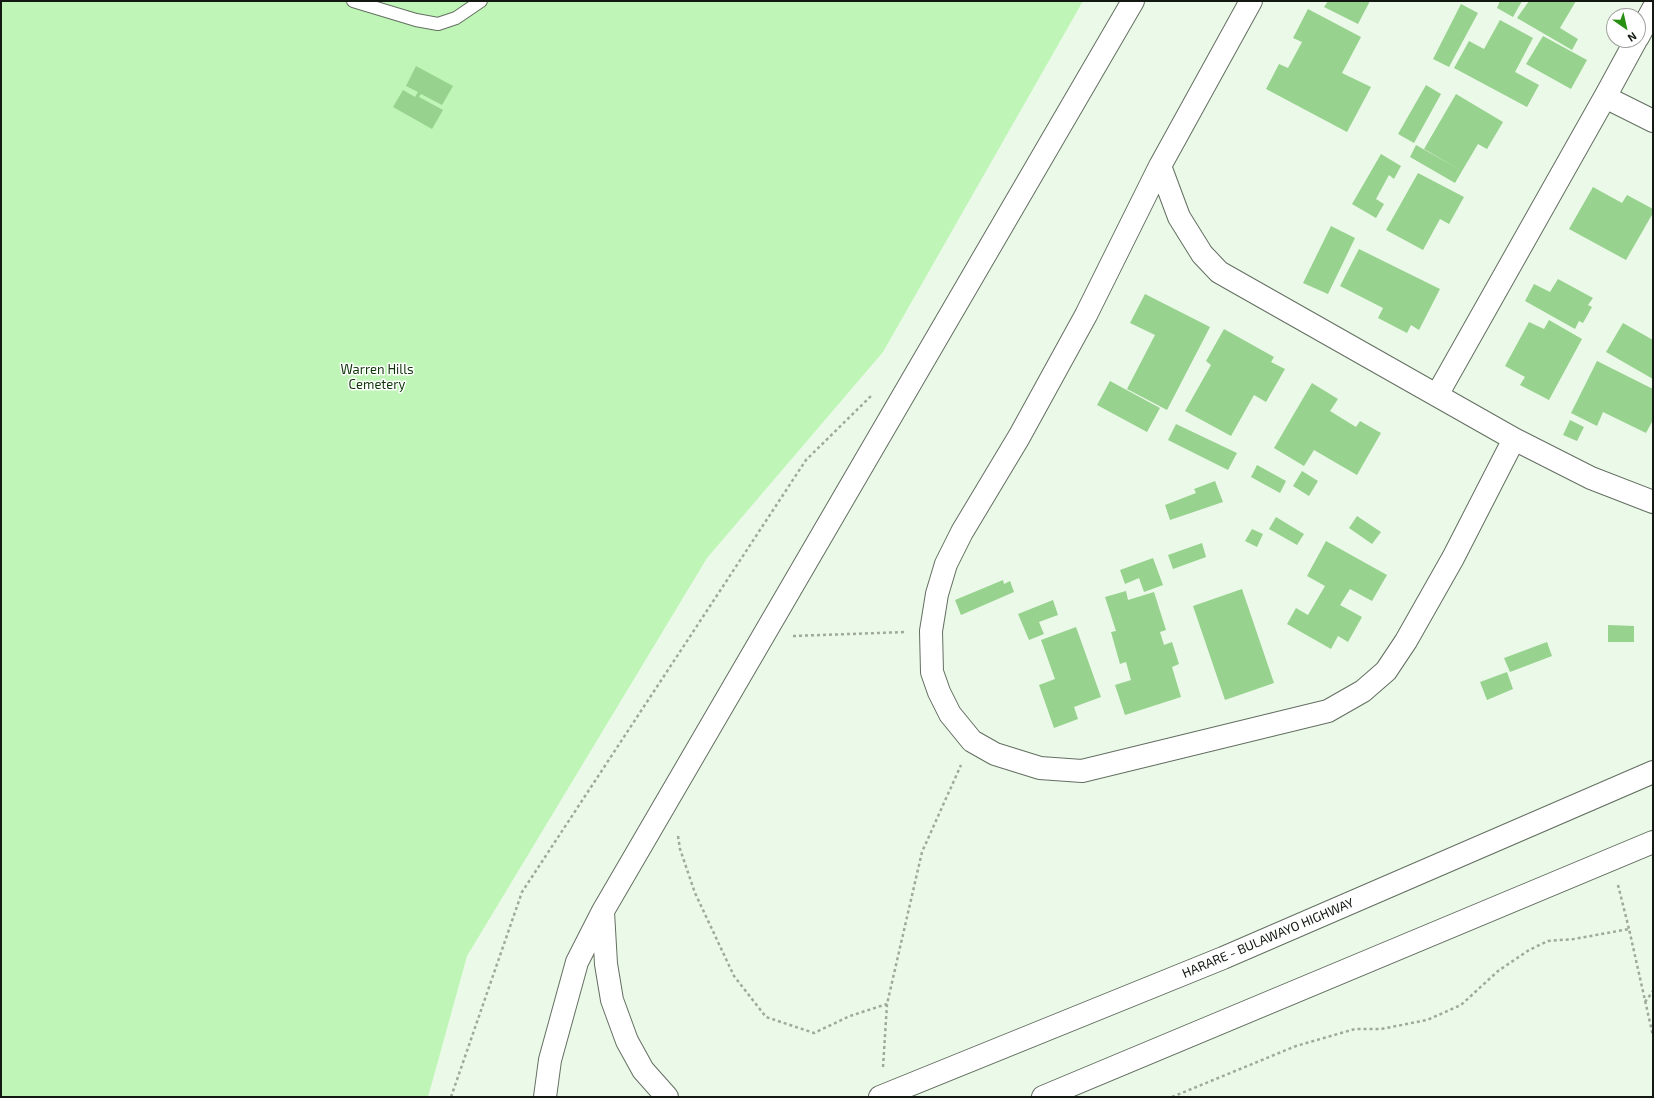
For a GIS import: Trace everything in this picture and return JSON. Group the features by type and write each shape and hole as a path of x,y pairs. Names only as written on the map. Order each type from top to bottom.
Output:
{"main road":[{"path":"545,1097 550,1060 577,962 603,911 1133,1"},
{"path":"1251,1 1160,166 1086,316 1019,437 962,532 946,564 936,594 930,631 932,672 939,692 950,714 972,741 995,754 1040,768 1082,771 1328,711 1363,691 1386,671 1406,641 1453,558 1514,439"},
{"path":"1646,23 1653,10"},
{"path":"1437,395 1632,48"},
{"path":"1605,96 1653,121"},
{"path":"1160,166 1179,217 1202,254 1219,272 1514,439 1591,478 1653,502"},
{"name":"HARARE - BULAWAYO HIGHWAY","path":"880,1097 1223,958 1653,772"},
{"path":"1043,1097 1611,858 1653,842"},
{"path":"603,911 606,964 612,1000 627,1041 643,1070 667,1097"}],"lane":[{"path":"353,1 416,20 438,24 456,18 481,1"}],"path":[{"path":"451,1097 522,892 806,460 872,396 913,381"},
{"path":"763,637 930,631"},
{"path":"880,1097 887,1004 922,852 972,741"},
{"path":"677,834 680,850 695,893 734,976 766,1017 814,1033 850,1016 887,1004"},
{"path":"1611,858 1629,929 1653,1036"},
{"path":"1172,1097 1296,1046 1355,1029 1381,1029 1427,1020 1461,1005 1498,971 1530,950 1548,941 1574,939 1629,929"},
{"path":"1645,1003 1653,991"}],"green space":[{"name":"Warren Hills Cemetery","path":"1,1 1083,1 883,352 707,558 467,956 428,1097 1,1097"}],"building":[{"path":"1328,1 1370,1 1358,24 1324,7"},
{"path":"1500,1 1522,1 1513,17 1497,8"},
{"path":"1529,1 1576,1 1560,28 1578,39 1572,50 1517,18"},
{"path":"1461,4 1478,13 1449,67 1433,59"},
{"path":"1308,9 1361,37 1342,73 1371,87 1347,132 1266,89 1279,64 1288,68 1302,42 1293,38"},
{"path":"1500,20 1533,38 1515,72 1539,85 1527,107 1454,68 1469,41 1484,49"},
{"path":"1543,36 1587,60 1571,89 1526,64"},
{"path":"416,66 453,86 442,105 421,94 419,97 443,110 432,129 393,107 403,90 415,97 418,92 406,86"},
{"path":"1426,85 1441,94 1414,143 1398,134"},
{"path":"1456,94 1503,122 1487,149 1478,144 1462,171 1424,149"},
{"path":"1416,145 1462,171 1455,183 1410,157"},
{"path":"1381,154 1401,166 1394,179 1389,175 1376,199 1384,204 1376,218 1352,204"},
{"path":"1418,173 1464,197 1449,224 1440,219 1423,250 1386,230"},
{"path":"1593,187 1622,203 1627,195 1653,209 1653,213 1626,260 1569,229"},
{"path":"1331,226 1355,238 1328,294 1303,283"},
{"path":"1359,249 1440,289 1419,330 1411,325 1407,333 1378,318 1383,308 1340,286"},
{"path":"1558,279 1593,298 1588,305 1592,307 1583,323 1579,321 1575,329 1525,301 1534,284 1550,292"},
{"path":"1145,294 1210,327 1167,410 1127,389 1155,335 1130,323"},
{"path":"1549,320 1582,339 1549,400 1520,385 1525,377 1505,366 1529,322 1544,329"},
{"path":"1623,323 1653,340 1653,379 1606,352"},
{"path":"1224,329 1274,357 1271,362 1285,369 1266,402 1254,395 1231,436 1185,411 1211,365 1206,361"},
{"path":"1597,361 1653,389 1653,420 1646,433 1603,412 1597,426 1571,413"},
{"path":"1110,381 1160,408 1147,432 1097,405"},
{"path":"1312,383 1338,399 1330,411 1356,427 1360,421 1381,433 1357,475 1314,450 1304,466 1274,448"},
{"path":"1570,420 1584,427 1577,441 1563,435"},
{"path":"1176,424 1237,453 1228,470 1168,440"},
{"path":"1257,465 1286,481 1280,493 1251,477"},
{"path":"1302,471 1318,481 1309,496 1293,486"},
{"path":"1215,481 1223,502 1170,520 1165,505 1196,493 1194,489"},
{"path":"1357,516 1381,532 1372,544 1349,528"},
{"path":"1276,517 1304,534 1297,545 1269,529"},
{"path":"1252,529 1263,534 1257,547 1245,541"},
{"path":"1326,541 1387,575 1372,601 1350,589 1340,605 1362,617 1348,642 1338,636 1331,649 1287,624 1296,608 1308,615 1325,586 1307,576"},
{"path":"1202,543 1206,557 1173,569 1168,555"},
{"path":"1153,558 1163,585 1144,592 1139,578 1125,584 1120,570"},
{"path":"1003,580 1004,584 1010,581 1014,592 961,615 955,600"},
{"path":"1242,589 1274,683 1225,700 1193,606"},
{"path":"1126,591 1128,600 1154,592 1166,630 1160,632 1164,645 1172,642 1179,664 1172,667 1181,697 1125,715 1115,685 1131,680 1126,662 1120,664 1111,632 1116,631 1105,597"},
{"path":"1053,600 1058,615 1039,622 1044,634 1029,640 1018,614"},
{"path":"1608,625 1634,626 1634,642 1608,642"},
{"path":"1076,627 1101,697 1074,707 1078,719 1054,728 1039,685 1055,679 1041,640"},
{"path":"1547,642 1552,656 1510,672 1504,658"},
{"path":"1507,672 1513,689 1487,700 1480,682"}]}
